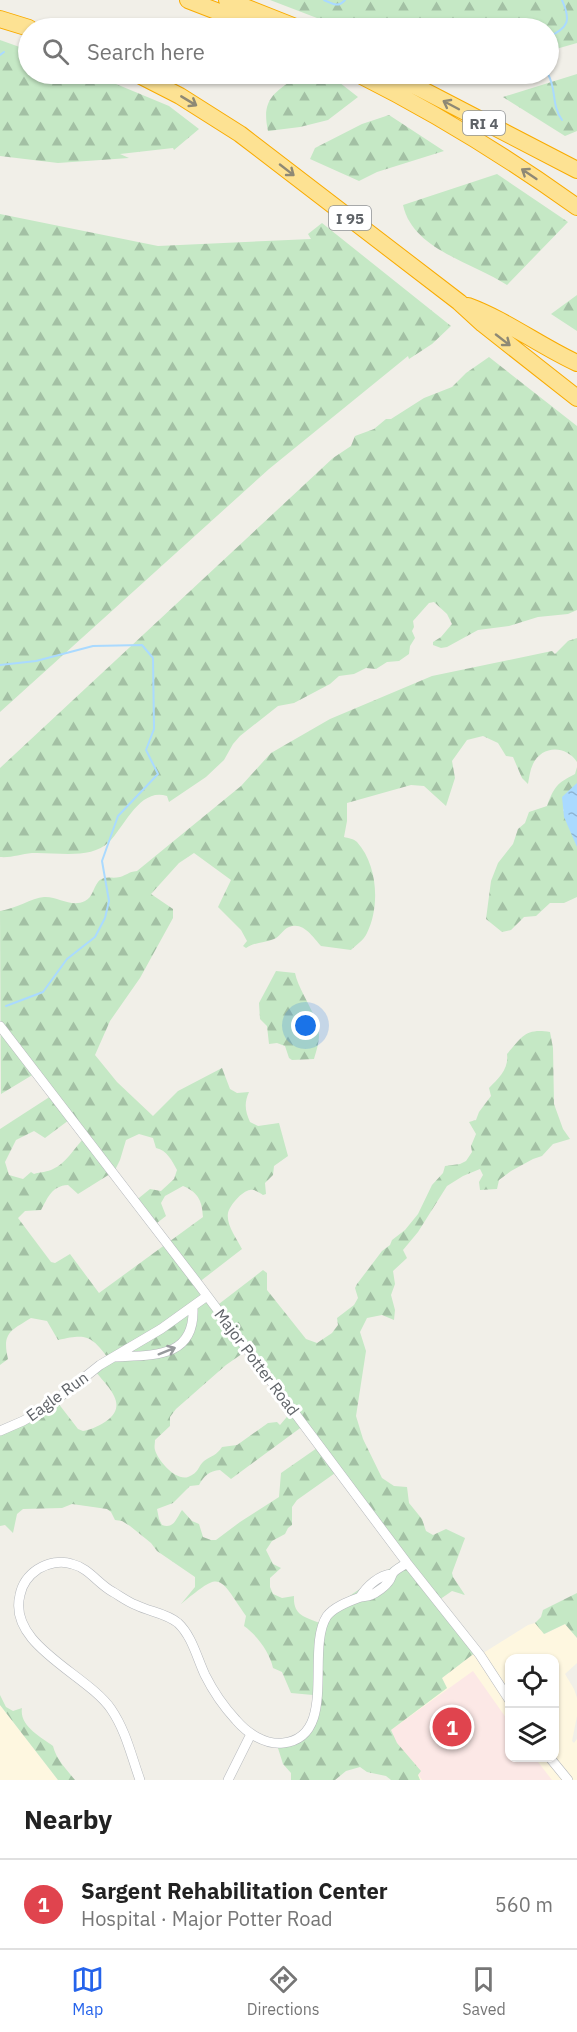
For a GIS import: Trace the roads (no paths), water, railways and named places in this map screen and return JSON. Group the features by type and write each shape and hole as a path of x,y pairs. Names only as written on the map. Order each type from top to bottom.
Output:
{"highway":[{"path":"188,0 234,18"},
{"path":"227,0 273,18"},
{"path":"0,19 18,25"},
{"name":"I 95","path":"157,84 240,134 459,302 483,324 577,398"},
{"path":"377,84 431,112 484,144 577,207"},
{"name":"RI 4","path":"411,84 577,170"},
{"path":"459,302 488,313 551,351 577,363"}],"street":[{"name":"Major Potter Road","path":"0,1026 207,1296 407,1563 480,1655 505,1693"},
{"name":"Eagle Run","path":"0,1431 46,1408 112,1358 193,1308 207,1296"},
{"path":"112,1358 148,1356 164,1353 178,1346 191,1329 193,1308"},
{"path":"140,1780 126,1737 111,1709 101,1697 34,1642 22,1624 18,1610 21,1589 28,1577 46,1565 66,1562 81,1567 106,1588 136,1605 165,1615 178,1623 188,1637 212,1688 233,1717 252,1734 267,1741 283,1743 294,1740 310,1726 316,1710 319,1647 326,1619 337,1608 360,1597 365,1589 384,1574 392,1574 407,1563"},
{"path":"228,1780 252,1734"},
{"path":"553,1762 568,1780"}],"water":[{"path":"577,783 577,847 564,817 562,797"}],"waterway":[{"path":"324,0 338,5 345,0"},
{"path":"559,31 564,27 567,18 562,0"},
{"path":"0,55 4,52"},
{"path":"551,84 556,108 562,120"},
{"path":"0,665 36,661 93,646 142,645 153,658 154,729 146,750 158,774 118,816 102,861 109,901 105,918 95,937 67,959 43,992 6,1006"}],"place":[{"name":"Sargent Rehabilitation Center","path":"452,1727"}]}
